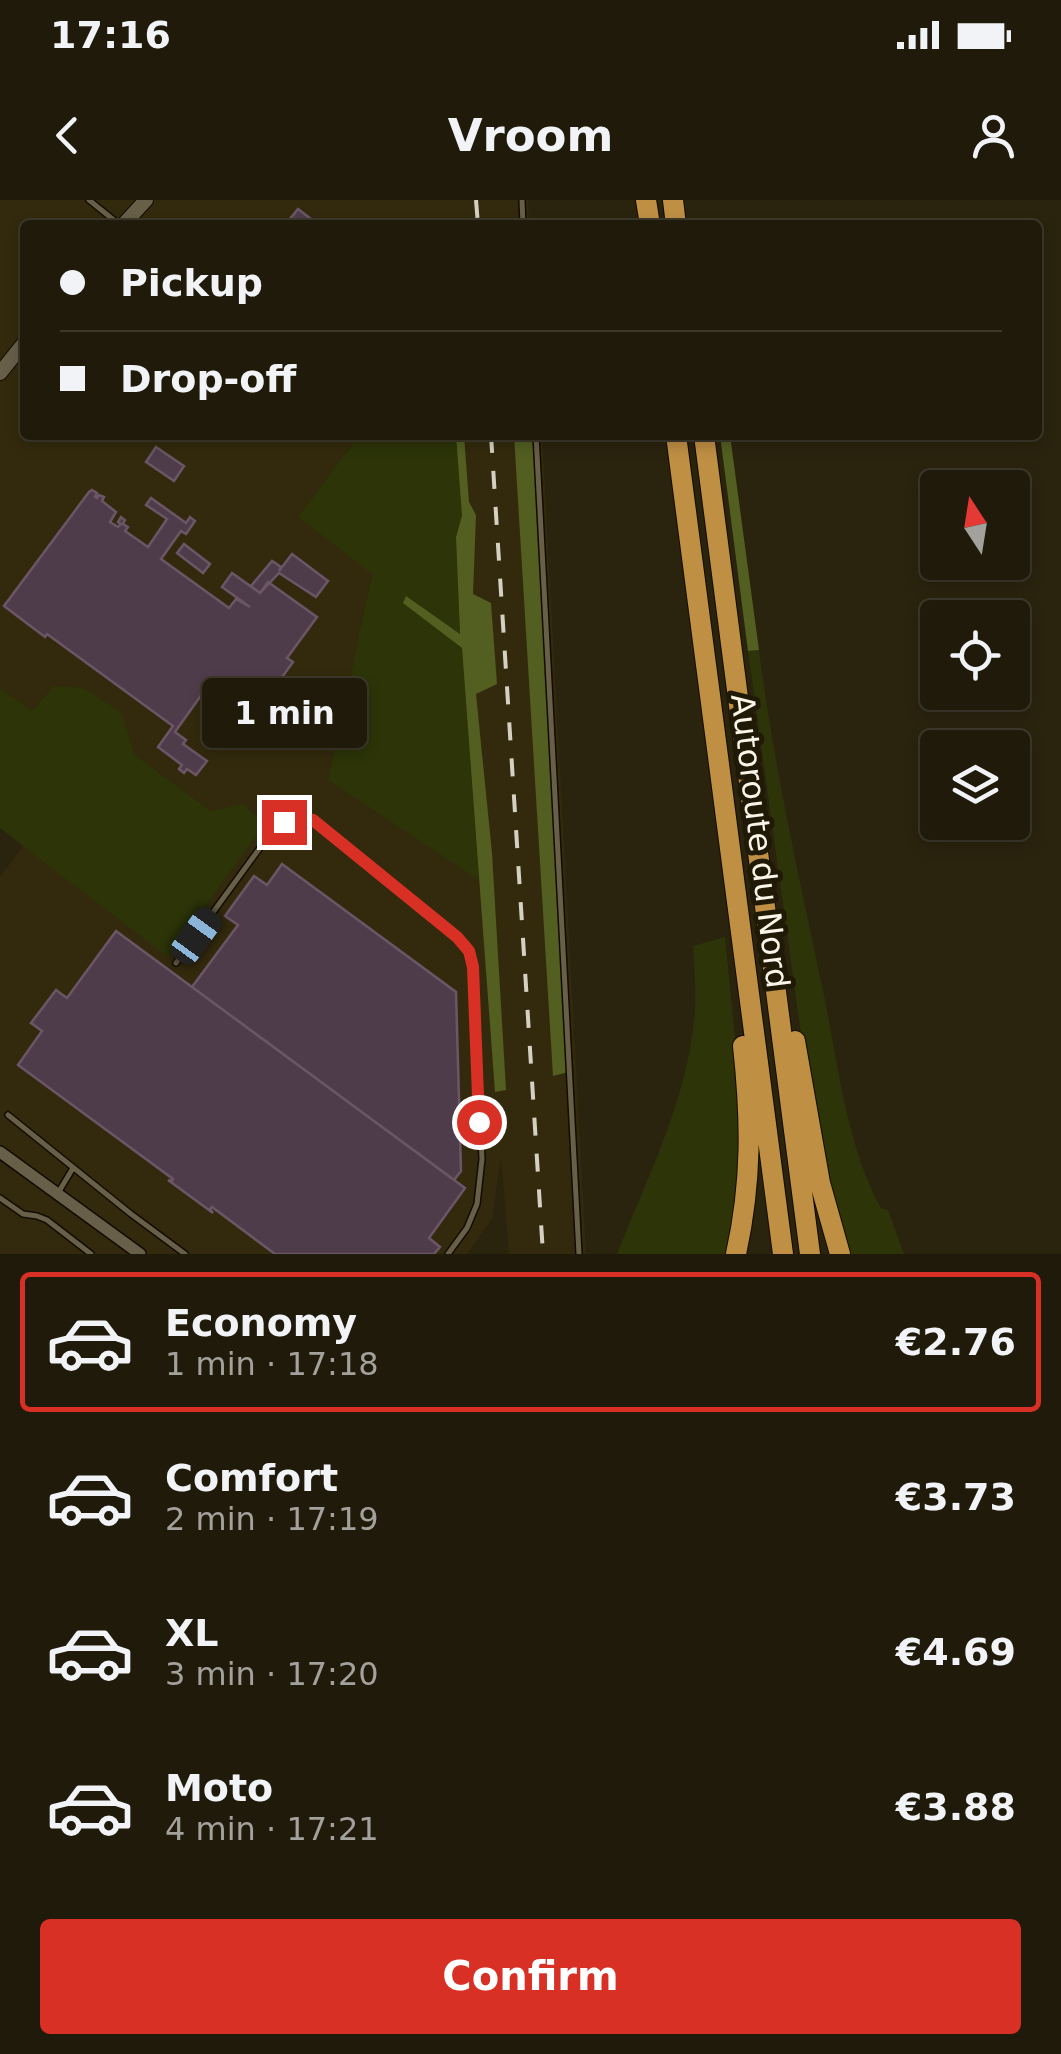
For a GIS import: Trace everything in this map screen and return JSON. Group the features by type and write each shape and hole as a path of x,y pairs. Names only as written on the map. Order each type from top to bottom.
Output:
{"highway":[{"name":"Autoroute du Nord","path":"677,440 783,1254"},
{"name":"Autoroute du Nord","path":"705,440 810,1254"},
{"path":"736,1254 746,1211 750,1159 740,1014 745,964"},
{"path":"776,988 793,1028 820,1183 840,1254"}],"street":[{"path":"126,220 146,200"},
{"path":"0,374 20,348"},
{"path":"0,1152 140,1254"}],"lane":[{"path":"89,200 115,220"},
{"path":"536,440 579,1254"},
{"path":"176,963 273,830 284,822 302,818 313,820 457,937 469,951 473,967 482,1159 478,1204 448,1254"},
{"path":"8,1115 186,1254"},
{"path":"58,1193 74,1168"},
{"path":"0,1198 23,1214 46,1220 91,1254"}],"shaded area":[{"path":"0,200 528,200 529,220 20,220 20,440 355,440 298,517 372,573 328,780 479,879 446,440 542,440 586,1254 509,1254 501,1157 492,1219 467,1254 0,1254 0,877 24,845 168,956 242,805 211,811 134,754 121,713 32,711 0,688"}],"green space":[{"path":"355,440 456,440 462,517 456,537 460,635 407,597 462,648 479,880 328,780 372,574 298,517"},
{"path":"456,440 464,440 469,502 476,515 473,594 491,603 497,684 476,694 492,853 506,1090 495,1092 462,648 403,603 406,596 460,634 456,537 462,516"},
{"path":"514,440 535,440 569,1072 553,1076"},
{"path":"721,440 731,440 759,650 748,651"},
{"path":"759,650 780,781 845,1104 869,1184 881,1208 888,1210 904,1254 847,1254 820,1149 748,651"},
{"path":"54,686 83,688 122,713 134,754 211,811 242,804 265,824 168,957 0,828 0,688 32,711"},
{"path":"725,937 745,1137 728,1254 617,1254 666,1134 685,1072 695,1008 693,946"}],"building":[{"path":"298,209 312,220 289,220"},
{"path":"156,447 184,466 174,481 146,462"},
{"path":"92,490 97,493 95,497 104,497 102,501 116,512 110,522 118,527 121,517 128,527 125,531 148,547 167,519 146,505 151,498 186,523 190,517 195,521 186,534 181,531 161,559 229,608 236,599 250,607 222,587 232,573 260,593 268,582 317,617 287,658 293,662 269,695 263,691 251,707 223,687 212,701 202,694 175,732 186,740 183,744 207,761 196,775 187,769 184,773 179,769 182,765 158,747 173,726 4,606"},
{"path":"184,544 210,564 203,573 177,553"},
{"path":"292,554 328,581 316,597 279,573 260,593 251,586 272,561 281,567 279,571"},
{"path":"282,864 456,992 461,1171 454,1180 192,987 238,925 225,916 254,876 267,885"},
{"path":"116,931 465,1188 429,1238 440,1247 434,1254 275,1254 168,1180 173,1179 18,1065 42,1031 31,1023 56,990 67,998"}],"railway":[{"path":"476,200 478,220"},
{"path":"491,440 543,1254"}],"route":[{"path":"284,822 313,820 457,937 469,951 473,967 479,1122"}]}
